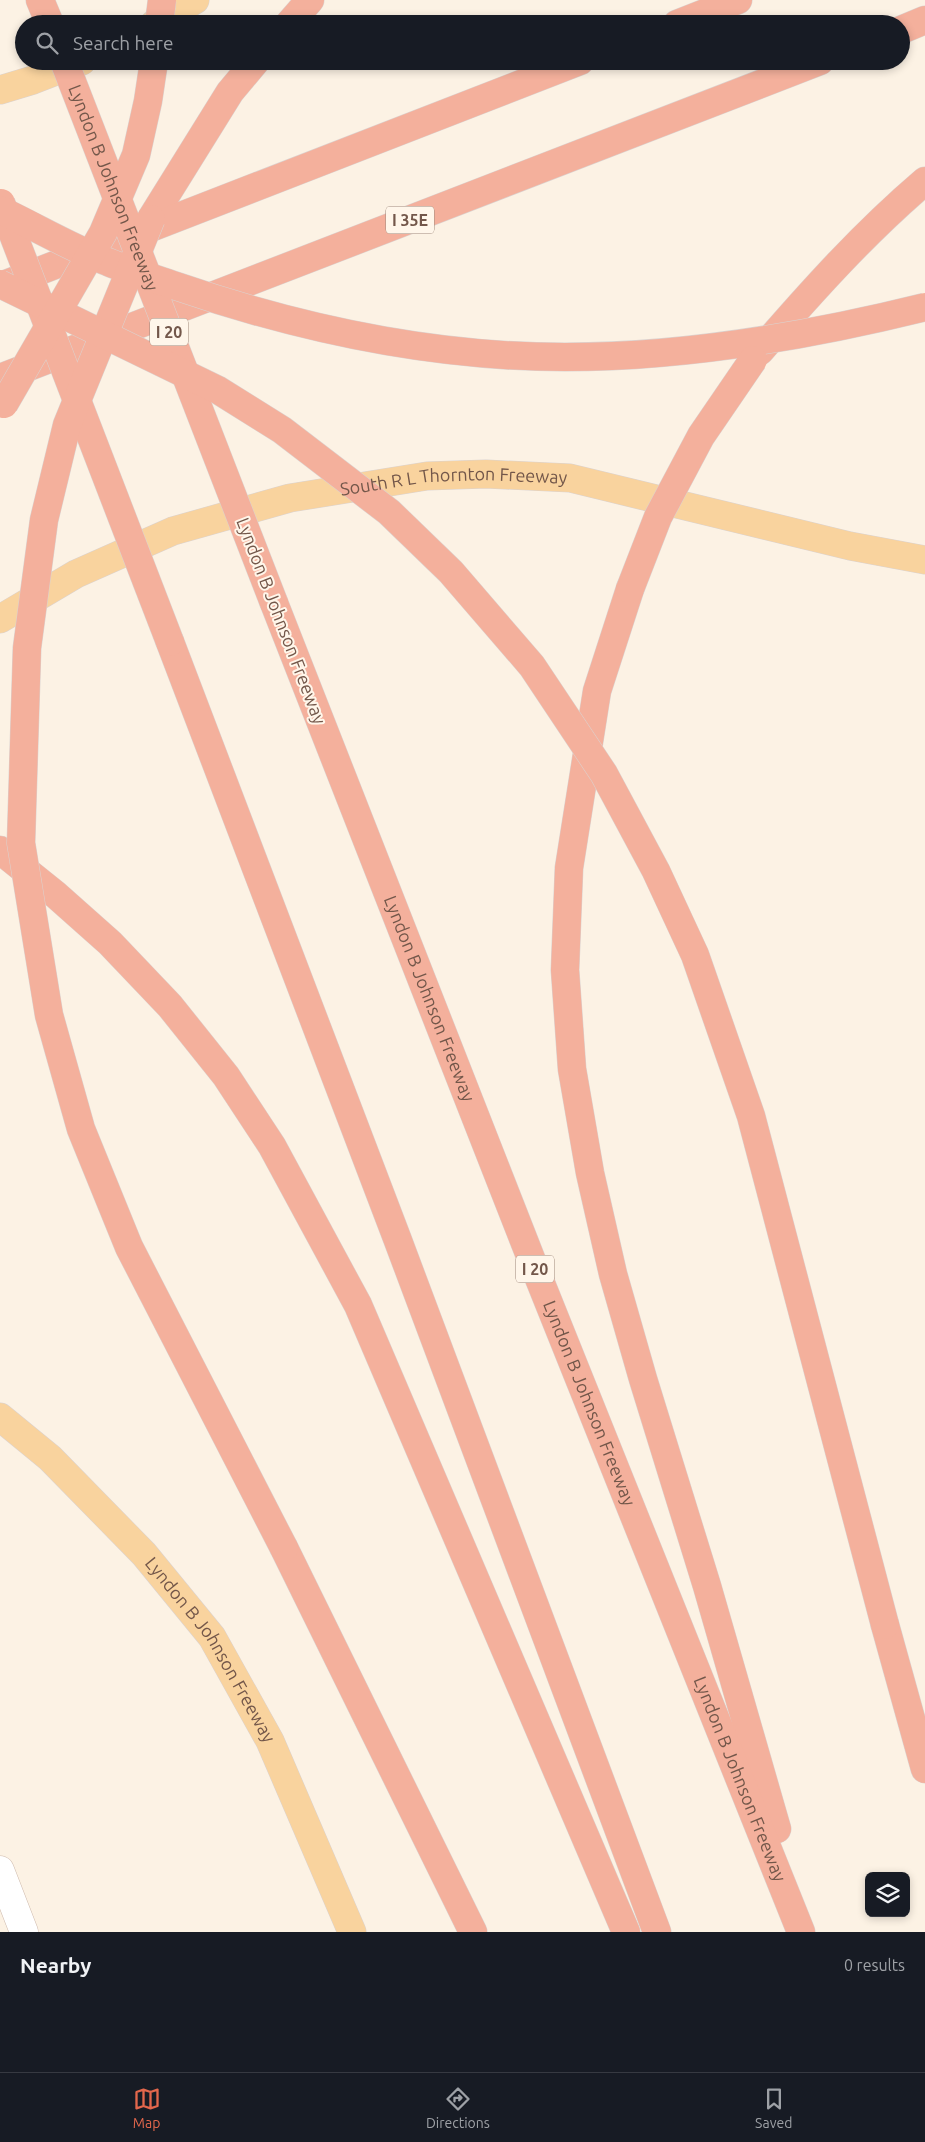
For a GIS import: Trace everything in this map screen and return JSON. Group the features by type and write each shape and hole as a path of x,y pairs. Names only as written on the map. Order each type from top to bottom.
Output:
{"highway":[{"path":"40,0 46,15"},
{"path":"160,15 162,0"},
{"path":"297,15 310,0"},
{"path":"700,15 738,0"},
{"path":"910,26 925,20"},
{"name":"Lyndon B Johnson Freeway","path":"67,70 532,1262 801,1932"},
{"path":"0,409 102,233 136,155 153,70"},
{"path":"248,70 230,92 151,219 67,424 44,520 27,648 21,843 49,1015 81,1129 129,1248 284,1548 473,1932"},
{"path":"0,286 557,70"},
{"name":"I 35E","path":"0,378 797,70"},
{"path":"806,1932 707,1586 643,1379 613,1274 590,1173 572,1069 565,970 569,868 597,691 630,589 658,517 701,436 753,360 817,285 882,218 925,181"},
{"path":"0,200 397,1238 657,1932"},
{"path":"0,210 107,262 243,309 335,333 411,346 487,354 564,357 677,351 750,343 925,306"},
{"path":"0,286 218,390 282,430 389,512 451,572 532,666 604,774 656,871 695,955 751,1116 885,1625 925,1769"},
{"path":"0,850 56,895 110,943 170,1006 226,1076 272,1146 321,1232 358,1305 626,1932"}],"main road":[{"path":"169,15 195,0"},
{"path":"0,90 59,70"},
{"name":"South R L Thornton Freeway","path":"0,619 76,574 173,531 290,498 427,476 486,474 570,478 850,546 925,560"},
{"name":"Lyndon B Johnson Freeway","path":"0,1417 50,1458 144,1554 212,1637 270,1741 352,1932"}],"lane":[{"path":"0,1870 24,1932"}]}
